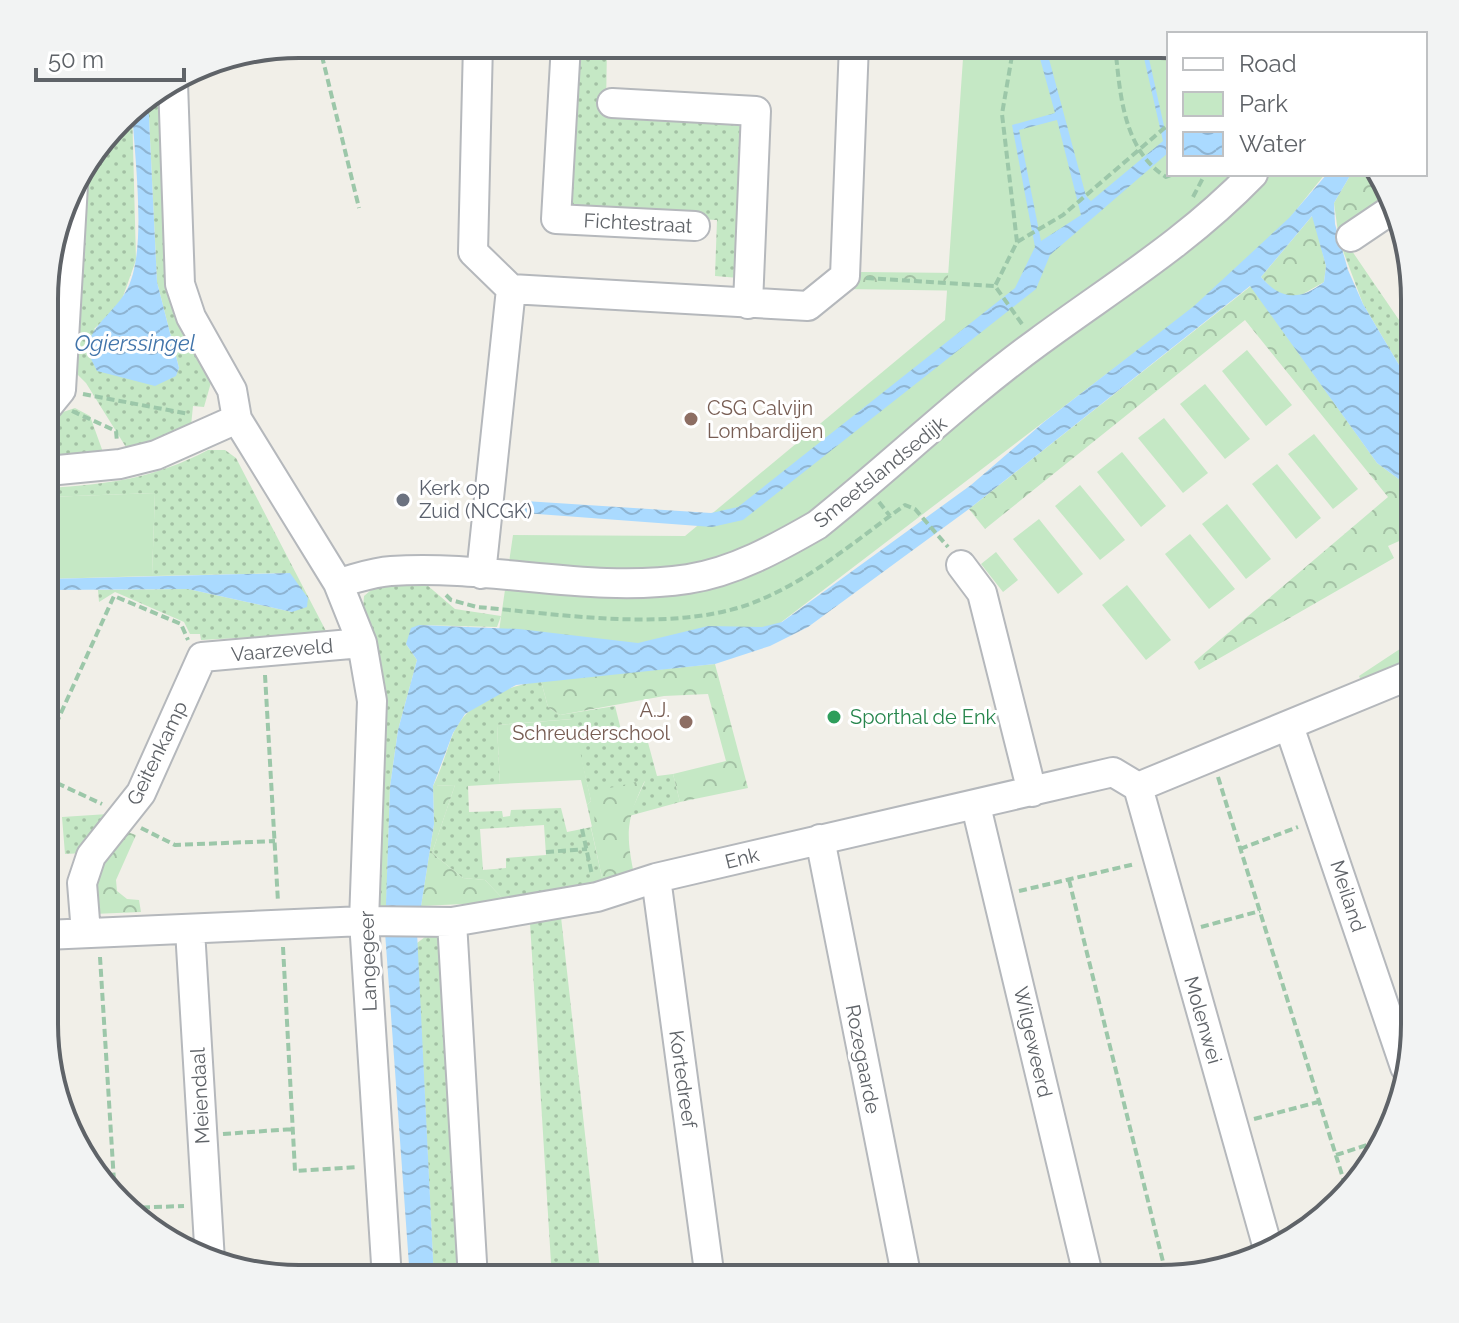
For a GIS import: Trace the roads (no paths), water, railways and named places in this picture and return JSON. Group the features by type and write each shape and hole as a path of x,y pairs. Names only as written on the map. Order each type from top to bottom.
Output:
{"street":[{"path":"478,58 473,252 511,289 808,306 845,276 853,59"},
{"name":"Fichtestraat","path":"565,58 556,219 695,226"},
{"path":"173,94 180,284 191,317 232,390 237,419 338,583 362,643"},
{"path":"612,103 756,111 748,304"},
{"name":"Smeetslandsedijk","path":"338,583 389,571 636,583 690,579 736,566 817,525 1036,344 1161,258 1218,210 1251,176"},
{"path":"1351,237 1385,214"},
{"path":"58,334 63,251"},
{"path":"481,574 511,289"},
{"path":"58,470 120,464 156,455 237,419"},
{"path":"961,565 982,593 1032,792"},
{"name":"Vaarzeveld","path":"202,657 362,643"},
{"name":"Langegeer","path":"362,643 372,701 370,921 386,1265"},
{"name":"Geitenkamp","path":"92,933 82,883 91,856 141,793 202,657"},
{"path":"1138,787 1401,679"},
{"name":"Meiland","path":"1289,726 1323,818 1399,1050"},
{"name":"Enk","path":"370,921 442,922 597,897 656,878 1113,772 1138,787"},
{"name":"Molenwei","path":"1138,787 1266,1240"},
{"name":"Wilgeweerd","path":"976,806 1085,1264"},
{"name":"Rozegaarde","path":"820,839 904,1264"},
{"name":"Kortedreef","path":"656,878 708,1265"},
{"path":"59,934 370,921"},
{"path":"442,922 472,1265"},
{"name":"Meiendaal","path":"190,930 209,1248"}],"water":[{"path":"1040,59 1049,59 1086,196 1091,201 1163,141 1144,59 1149,59 1167,130 1167,154 1050,255 1036,289 743,520 712,527 524,513 525,501 711,513 738,507 1015,288 1035,247 1012,125 1055,113","holes":["1057,120 1081,215 1041,241 1019,130"]},
{"name":"Ogierssingel","path":"149,111 157,282 179,368 176,376 155,386 97,371 87,351 93,332 121,299 131,280 138,242 133,125"},
{"path":"1325,176 1350,176 1334,203 1335,224 1348,270 1363,304 1400,367 1400,480 1377,463 1250,286 969,509 808,627 770,646 715,664 516,685 465,714 453,733 433,786 434,824 417,932 433,1265 409,1265 385,932 390,787 398,730 417,660 406,644 411,628 419,625 519,629 638,643 708,626 762,627 782,622 971,485 1044,422 1194,306 1289,218","holes":["1312,216 1326,266 1324,282 1307,292 1291,295 1276,290 1261,277"]},
{"path":"290,573 308,598 307,607 292,612 188,589 58,590 58,579"}],"place":[{"name":"CSG Calvijn Lombardijen","path":"691,419"},
{"name":"Kerk op Zuid (NCGK)","path":"403,500"},
{"name":"Sporthal de Enk","path":"834,717"},
{"name":"A.J. Schreuderschool","path":"686,722"}]}
